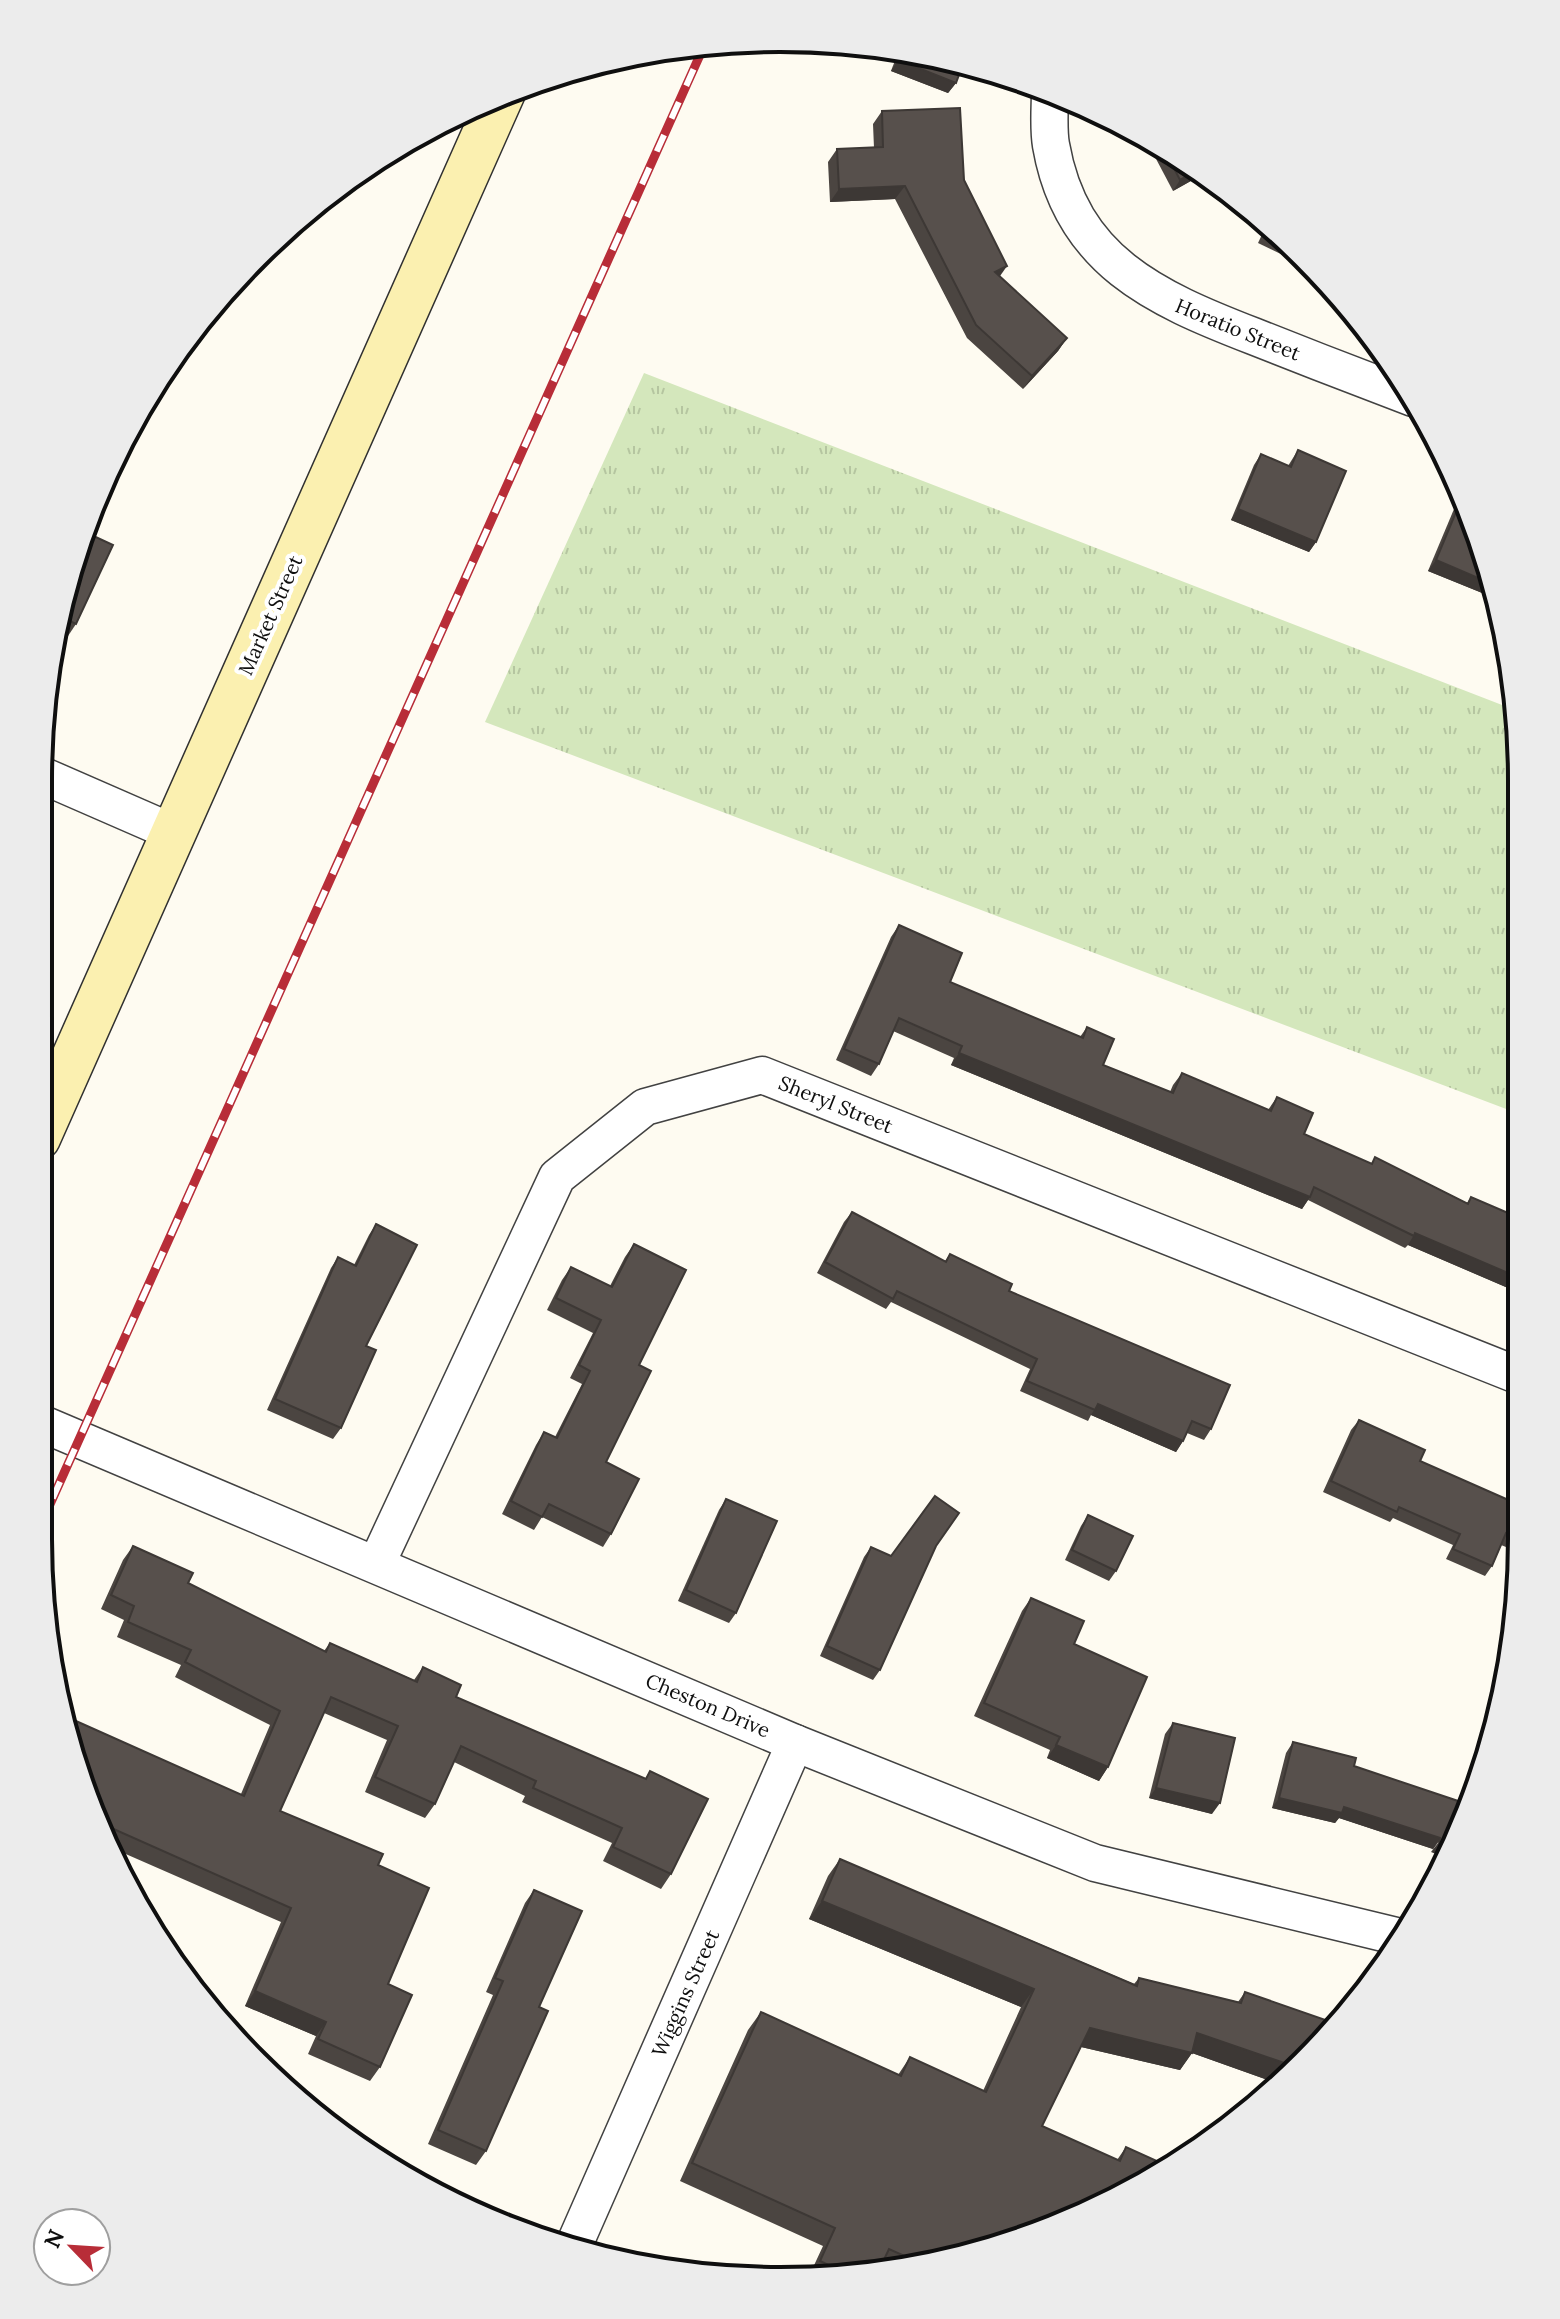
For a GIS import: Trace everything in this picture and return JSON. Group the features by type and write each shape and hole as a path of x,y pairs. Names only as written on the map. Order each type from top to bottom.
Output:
{"main road":[{"name":"Market Street","path":"52,1106 495,110"}],"street":[{"name":"Horatio Street","path":"1050,104 1051,144 1064,192 1091,241 1134,281 1176,306 1394,391"},
{"path":"52,780 172,832"},
{"name":"Sheryl Street","path":"377,1563 557,1177 645,1107 762,1075 1508,1371"},
{"name":"Cheston Drive","path":"52,1428 377,1563 795,1743 1095,1863 1390,1935"},
{"name":"Wiggins Street","path":"577,2238 795,1743"}],"green space":[{"path":"644,373 1504,706 1508,780 1508,1110 485,722"}],"building":[{"path":"906,63 959,75 956,83"},
{"path":"960,108 964,180 1007,266 995,272 1067,338 1032,376 976,325 905,186 839,189 837,149 883,147 882,111"},
{"path":"1174,169 1186,177 1180,180"},
{"path":"1298,450 1346,471 1316,542 1238,509 1261,454 1291,467"},
{"path":"1457,511 1479,578 1436,560"},
{"path":"94,536 113,545 76,624 70,621"},
{"path":"899,925 962,953 950,982 1083,1038 1087,1027 1114,1039 1103,1065 1173,1093 1182,1073 1271,1111 1277,1097 1313,1113 1304,1134 1372,1164 1375,1157 1468,1204 1471,1197 1508,1213 1508,1273 1415,1233 1414,1236 1314,1187 1310,1197 959,1053 962,1046 899,1018 879,1064 844,1049"},
{"path":"852,1212 946,1262 950,1254 1012,1284 1009,1291 1230,1385 1211,1429 1192,1421 1183,1441 1098,1404 1095,1410 1027,1381 1037,1359 897,1291 893,1299 825,1262"},
{"path":"376,1224 417,1245 366,1346 376,1350 341,1428 275,1399 338,1257 356,1266"},
{"path":"634,1244 686,1270 639,1365 651,1371 606,1462 639,1479 611,1534 549,1504 542,1517 511,1501 544,1432 557,1438 590,1371 579,1365 601,1320 556,1298 571,1267 612,1287"},
{"path":"1359,1420 1425,1450 1420,1461 1508,1500 1508,1534 1492,1566 1453,1549 1460,1534 1399,1507 1397,1512 1331,1481"},
{"path":"935,1496 959,1513 936,1546 880,1670 827,1646 871,1547 891,1556"},
{"path":"726,1499 777,1521 736,1613 686,1590"},
{"path":"1088,1515 1133,1536 1116,1571 1072,1550"},
{"path":"133,1546 193,1573 188,1583 326,1652 330,1643 417,1682 423,1667 461,1685 456,1697 646,1779 650,1771 708,1799 671,1874 613,1847 622,1828 533,1788 536,1781 461,1746 435,1804 375,1777 398,1726 331,1697 280,1811 383,1854 378,1865 429,1888 388,1984 412,1995 380,2067 318,2039 326,2022 255,1991 291,1908 112,1828 76,1721 244,1796 280,1711 185,1662 191,1650 128,1622 134,1606 111,1595"},
{"path":"1031,1598 1084,1621 1074,1644 1147,1677 1108,1767 1056,1745 1060,1737 984,1703"},
{"path":"1173,1723 1235,1738 1220,1803 1156,1788"},
{"path":"1293,1742 1356,1758 1354,1766 1459,1801 1441,1843 1440,1838 1344,1807 1342,1813 1279,1798"},
{"path":"840,1859 1137,1986 1139,1978 1241,2003 1245,1992 1326,2020 1285,2063 1197,2033 1192,2053 1090,2028 1042,2126 1120,2161 1126,2147 1157,2161 1102,2192 1014,2228 922,2253 905,2256 889,2249 884,2259 828,2265 820,2261 835,2228 692,2163 761,2012 901,2076 910,2057 986,2092 1034,1989 822,1901"},
{"path":"534,1890 582,1911 539,2007 548,2011 486,2151 438,2130 503,1981 495,1978"}],"railway":[{"path":"52,1500 699,57"}]}
